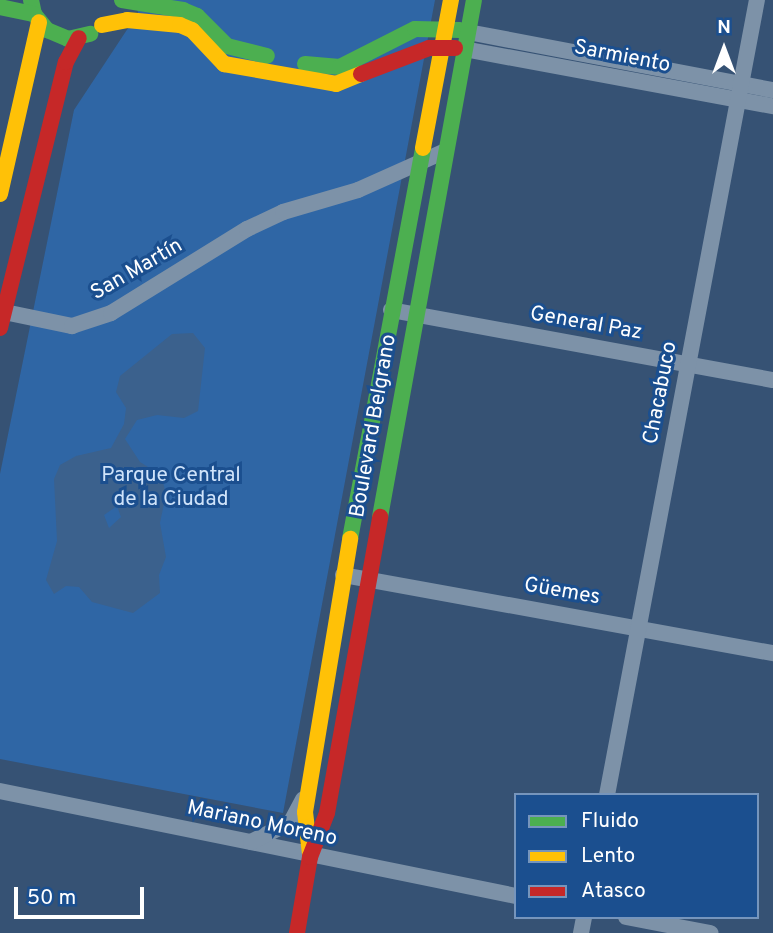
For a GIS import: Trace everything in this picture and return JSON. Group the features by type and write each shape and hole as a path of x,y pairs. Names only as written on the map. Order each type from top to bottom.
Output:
{"street":[{"path":"103,25 112,0"},
{"path":"122,0 183,10 197,16 227,46 277,66 349,82 403,56 441,47 464,49"},
{"name":"Boulevard Belgrano","path":"310,857 305,812 343,575 418,163 451,0"},
{"name":"Boulevard Belgrano","path":"297,933 310,857 327,813 367,578 474,0"},
{"name":"Chacabuco","path":"607,793 757,0"},
{"path":"0,7 35,12 57,36 79,38"},
{"path":"0,194 35,12"},
{"path":"1,317 66,62 79,38 103,25 127,20 180,25 192,30 224,64 340,66 415,29 446,27 468,32"},
{"name":"Sarmiento","path":"468,32 741,92 773,106"},
{"name":"Sarmiento","path":"464,49 741,92 773,90"},
{"name":"San Martín","path":"1,317 72,326 111,313 247,229 283,212 358,190 445,151"},
{"name":"General Paz","path":"391,310 773,380"},
{"name":"Güemes","path":"343,575 773,653"},
{"path":"251,842 291,821 309,789"},
{"name":"Mariano Moreno","path":"0,791 251,842 310,857 514,896"},
{"path":"636,919 710,933"}],"green space":[{"name":"Parque Central de la Ciudad","path":"136,0 435,0 283,813 0,759 0,474 74,110 138,13"}],"shaded area":[{"path":"193,333 205,348 198,411 184,418 157,415 137,420 125,439 140,462 161,475 166,494 160,523 166,557 159,575 160,593 133,613 92,602 79,587 66,586 54,594 46,580 57,541 54,479 60,465 76,456 111,448 124,424 126,408 116,392 120,376 172,334","holes":["117,506 121,517 109,528 104,515"]}],"traffic: fast":[{"path":"31,0 34,14 47,30 68,39 90,34"},
{"path":"122,0 183,10 197,16 227,46 267,56"},
{"path":"380,517 474,0"},
{"path":"0,7 34,14"},
{"path":"305,64 340,67 415,29 460,30"},
{"path":"350,539 423,148"}],"traffic: slow":[{"path":"423,148 451,0"},
{"path":"102,25 127,20 180,25 192,30 224,64 336,84 361,74"},
{"path":"0,194 39,22"},
{"path":"310,854 305,812 350,539"}],"traffic: jam":[{"path":"0,328 66,62 79,38"},
{"path":"361,74 429,48 455,48"},
{"path":"297,933 310,857 327,813 380,517"}]}
